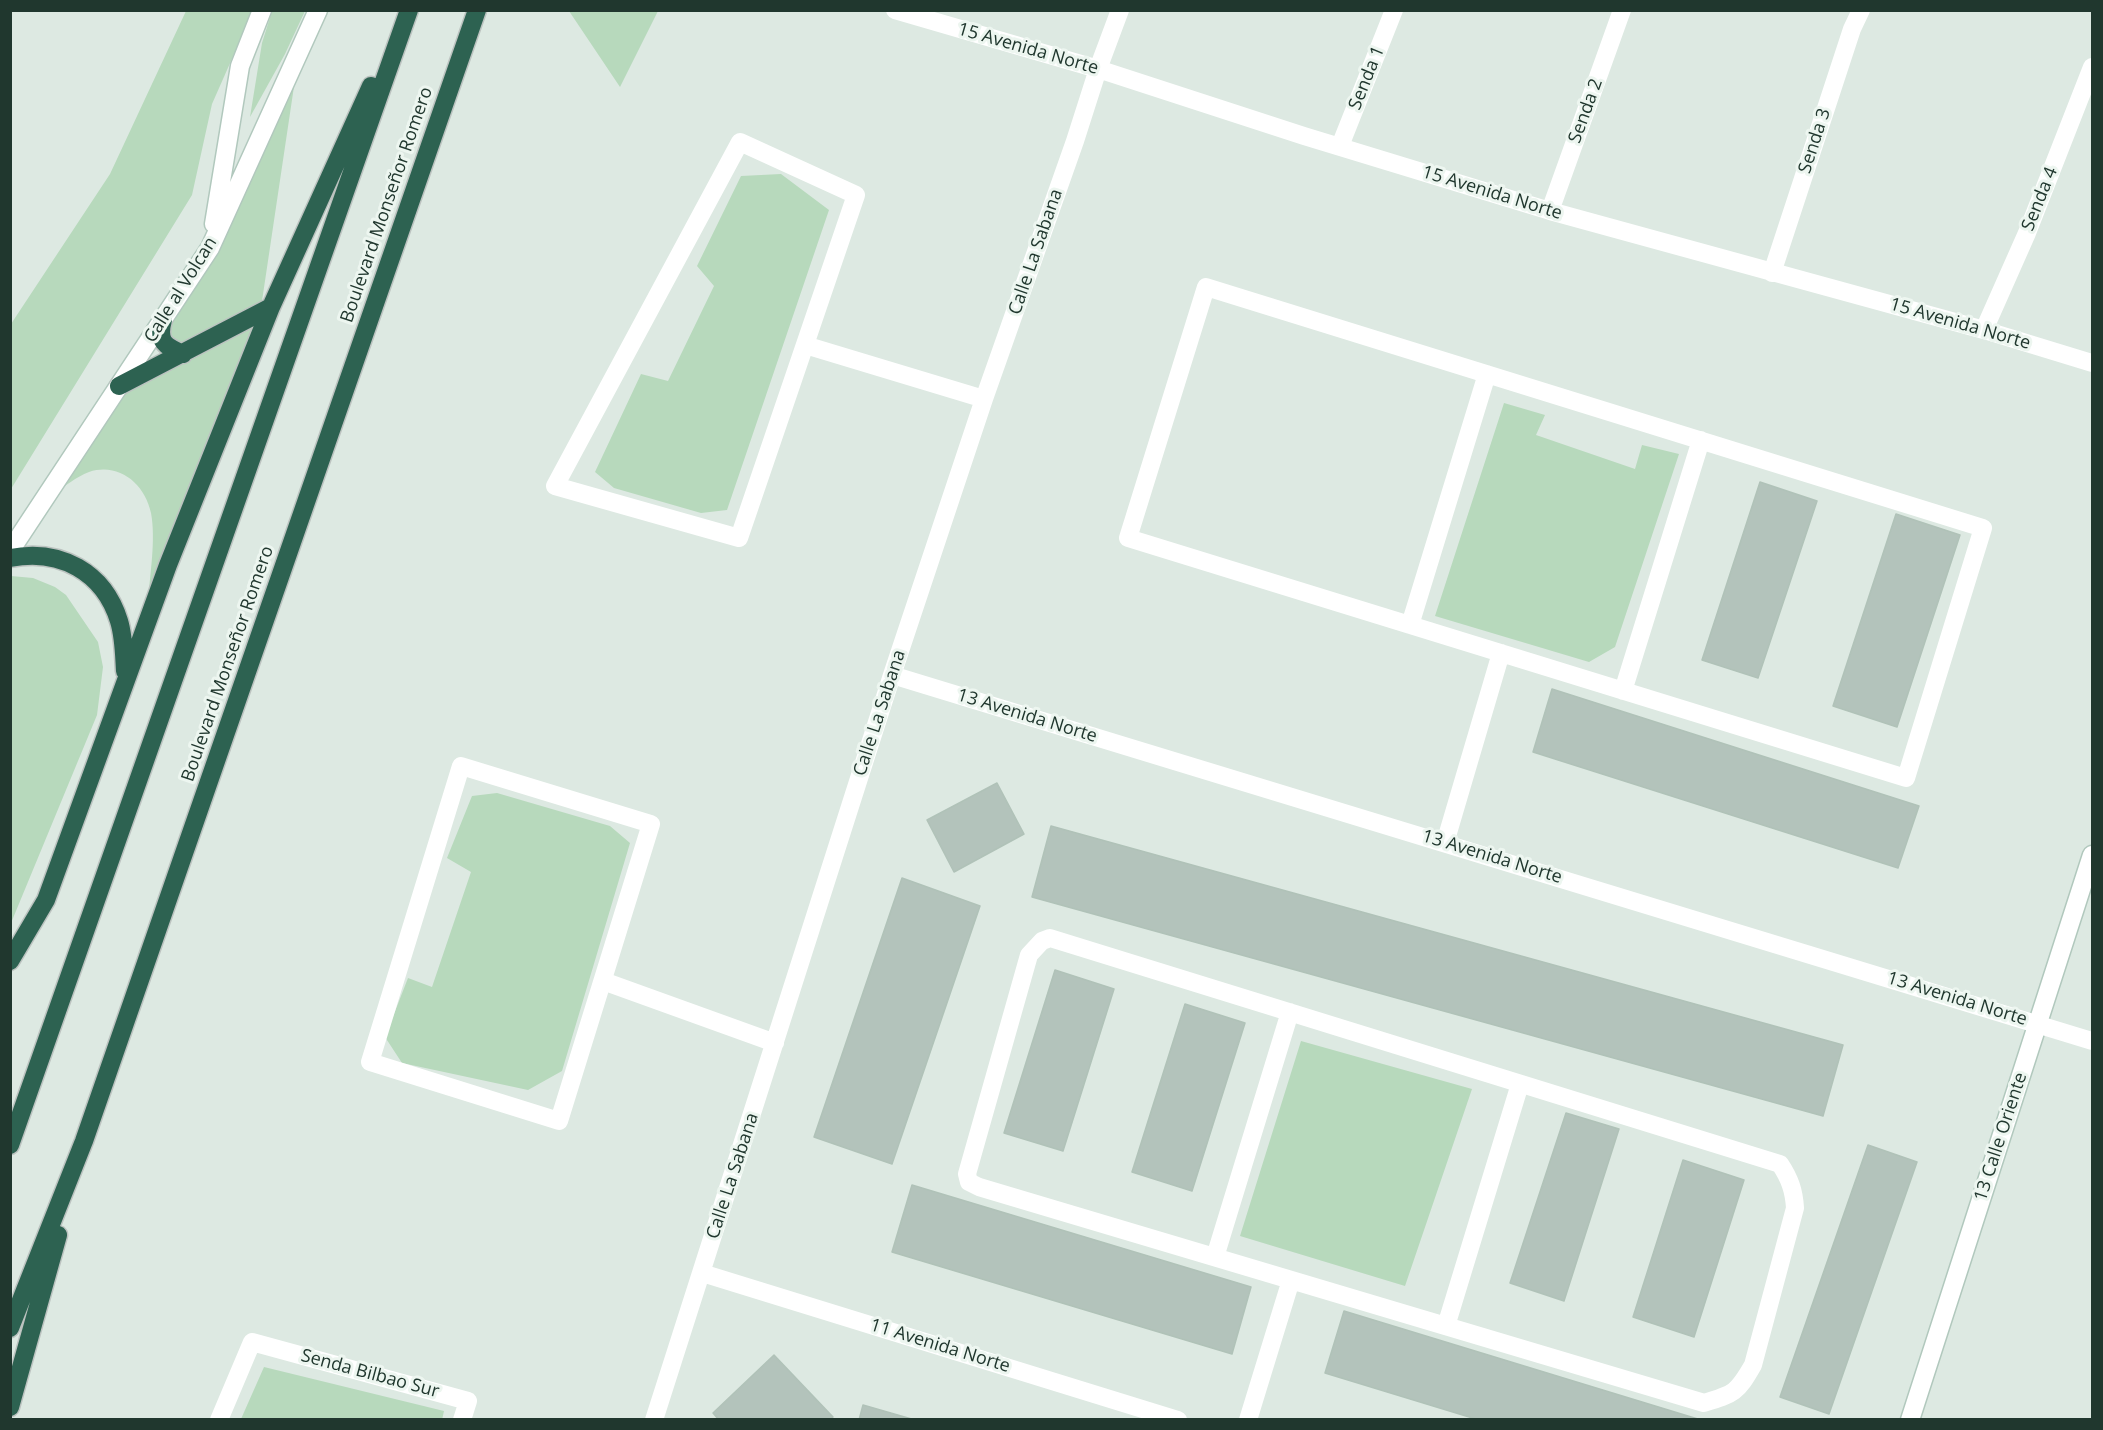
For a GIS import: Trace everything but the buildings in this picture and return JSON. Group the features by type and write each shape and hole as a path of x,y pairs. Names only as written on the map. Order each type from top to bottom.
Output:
{"highway":[{"path":"10,960 46,900 168,565 271,307 407,10"},
{"path":"10,1145 407,10"},
{"name":"Boulevard Monseñor Romero","path":"10,1328 84,1141 477,10"},
{"path":"119,386 271,307"},
{"path":"163,320 160,331 162,340 169,348 183,354"},
{"path":"10,558 26,555 46,556 67,562 85,572 101,586 112,603 120,623 125,680"},
{"path":"10,1407 84,1141"}],"street":[{"path":"210,248 240,66 262,10"},
{"name":"Calle al Volcan","path":"10,551 210,248 318,10"},
{"name":"15 Avenida Norte","path":"895,10 1098,69 1550,211 1984,330 2092,363"},
{"name":"Calle La Sabana","path":"654,1419 892,675 984,399 1120,10"},
{"name":"Senda 1","path":"1340,146 1394,10"},
{"name":"Senda 2","path":"1550,211 1622,10"},
{"name":"Senda 3","path":"1772,273 1852,29 1861,10"},
{"name":"Senda 4","path":"1984,330 2027,233 2092,67"},
{"path":"740,142 856,195 805,345 739,538 555,486 740,142"},
{"path":"1206,287 1701,440 1983,528 1906,778 1128,538 1206,287"},
{"path":"805,345 984,399"},
{"path":"1410,625 1487,374"},
{"path":"1623,691 1701,440"},
{"path":"1445,843 1502,653"},
{"name":"13 Avenida Norte","path":"892,675 2092,1041"},
{"path":"461,766 651,824 603,981 559,1121 370,1062 461,766"},
{"name":"13 Calle Oriente","path":"1910,1419 2092,855"},
{"path":"1050,938 1290,1012 1780,1164 1789,1177 1794,1193 1795,1208 1753,1365 1737,1389 1731,1394 1704,1403 979,1187 969,1182 967,1174 1029,955 1042,941 1050,938"},
{"path":"603,981 775,1043"},
{"path":"1215,1257 1290,1012"},
{"path":"1446,1326 1520,1084"},
{"name":"11 Avenida Norte","path":"702,1273 1178,1419"},
{"path":"1248,1419 1291,1280"},
{"name":"Senda Bilbao Sur","path":"219,1419 252,1342 468,1401 462,1419"}],"green space":[{"path":"186,11 253,11 212,104 192,195 11,489 11,324 110,174"},
{"path":"272,11 305,11 285,54 250,117 262,43"},
{"path":"569,11 658,11 620,87"},
{"path":"296,73 262,301 185,349 168,337 168,321"},
{"path":"781,174 829,210 727,510 701,513 614,488 595,472 641,374 668,381 714,286 697,266 741,176"},
{"path":"261,319 148,601 152,523 148,503 137,485 120,473 100,470 80,476 54,494 121,388"},
{"path":"1504,403 1545,415 1536,435 1635,469 1642,445 1679,454 1615,647 1589,662 1435,616"},
{"path":"11,576 33,578 55,587 66,595 98,642 103,667 97,715 11,923"},
{"path":"497,793 610,826 630,843 562,1071 528,1090 402,1063 385,1037 408,978 432,987 471,872 447,858 472,796"},
{"path":"1301,1041 1472,1089 1405,1286 1240,1236"},
{"path":"264,1367 444,1411 442,1420 241,1419"}]}
